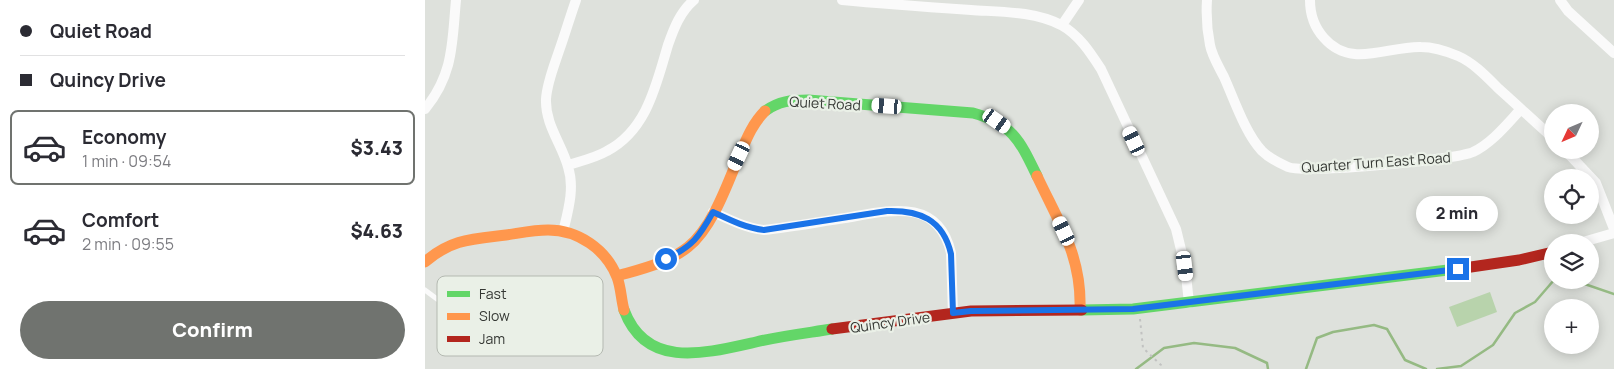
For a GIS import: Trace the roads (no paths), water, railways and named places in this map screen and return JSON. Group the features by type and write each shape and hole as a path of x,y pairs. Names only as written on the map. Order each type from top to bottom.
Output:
{"street":[{"path":"425,109 441,86 447,72 456,0"},
{"path":"563,232 571,188 568,165 547,116 546,100 554,67 575,0"},
{"path":"568,165 607,152 617,146 635,129 651,99 677,20 694,0"},
{"path":"842,0 1000,11 1035,16 1062,25 1081,40 1092,54 1172,220 1182,249 1189,303"},
{"path":"1062,25 1079,0"},
{"name":"Quarter Turn East Road","path":"1207,0 1207,24 1211,49 1245,123 1261,150 1287,167 1314,169 1463,155 1486,144 1521,109"},
{"path":"1310,0 1311,14 1319,34 1327,42 1345,53 1364,54 1413,47 1439,49 1468,62 1544,130"},
{"path":"1560,0 1568,11 1614,53"},
{"name":"Quiet Road","path":"617,276 666,259 689,247 713,212 756,121 770,107 780,102 808,100 980,114 997,121 1010,130 1022,145 1030,160 1071,246 1077,263 1081,294 1080,310"},
{"path":"1574,159 1597,183 1614,229"},
{"path":"713,212 737,224 764,230 887,211 903,210 921,214 939,229 949,244 953,313"},
{"name":"Quincy Drive","path":"425,262 445,246 464,239 554,230 583,239 601,252 617,276 625,317 636,336 651,350 670,359 685,360 800,334 953,313 971,311 1139,309 1494,264 1544,254"},
{"path":"1599,237 1614,233"}],"lane":[{"path":"425,290 437,300"}],"waterway":[{"path":"1437,369 1461,366 1493,345 1515,313 1535,302 1546,289"},
{"path":"1599,289 1614,294"},
{"path":"1306,369 1317,338 1333,332 1374,325 1387,329 1405,360 1426,369"},
{"path":"1136,369 1164,348 1194,343 1235,348 1267,363 1268,369"}]}
